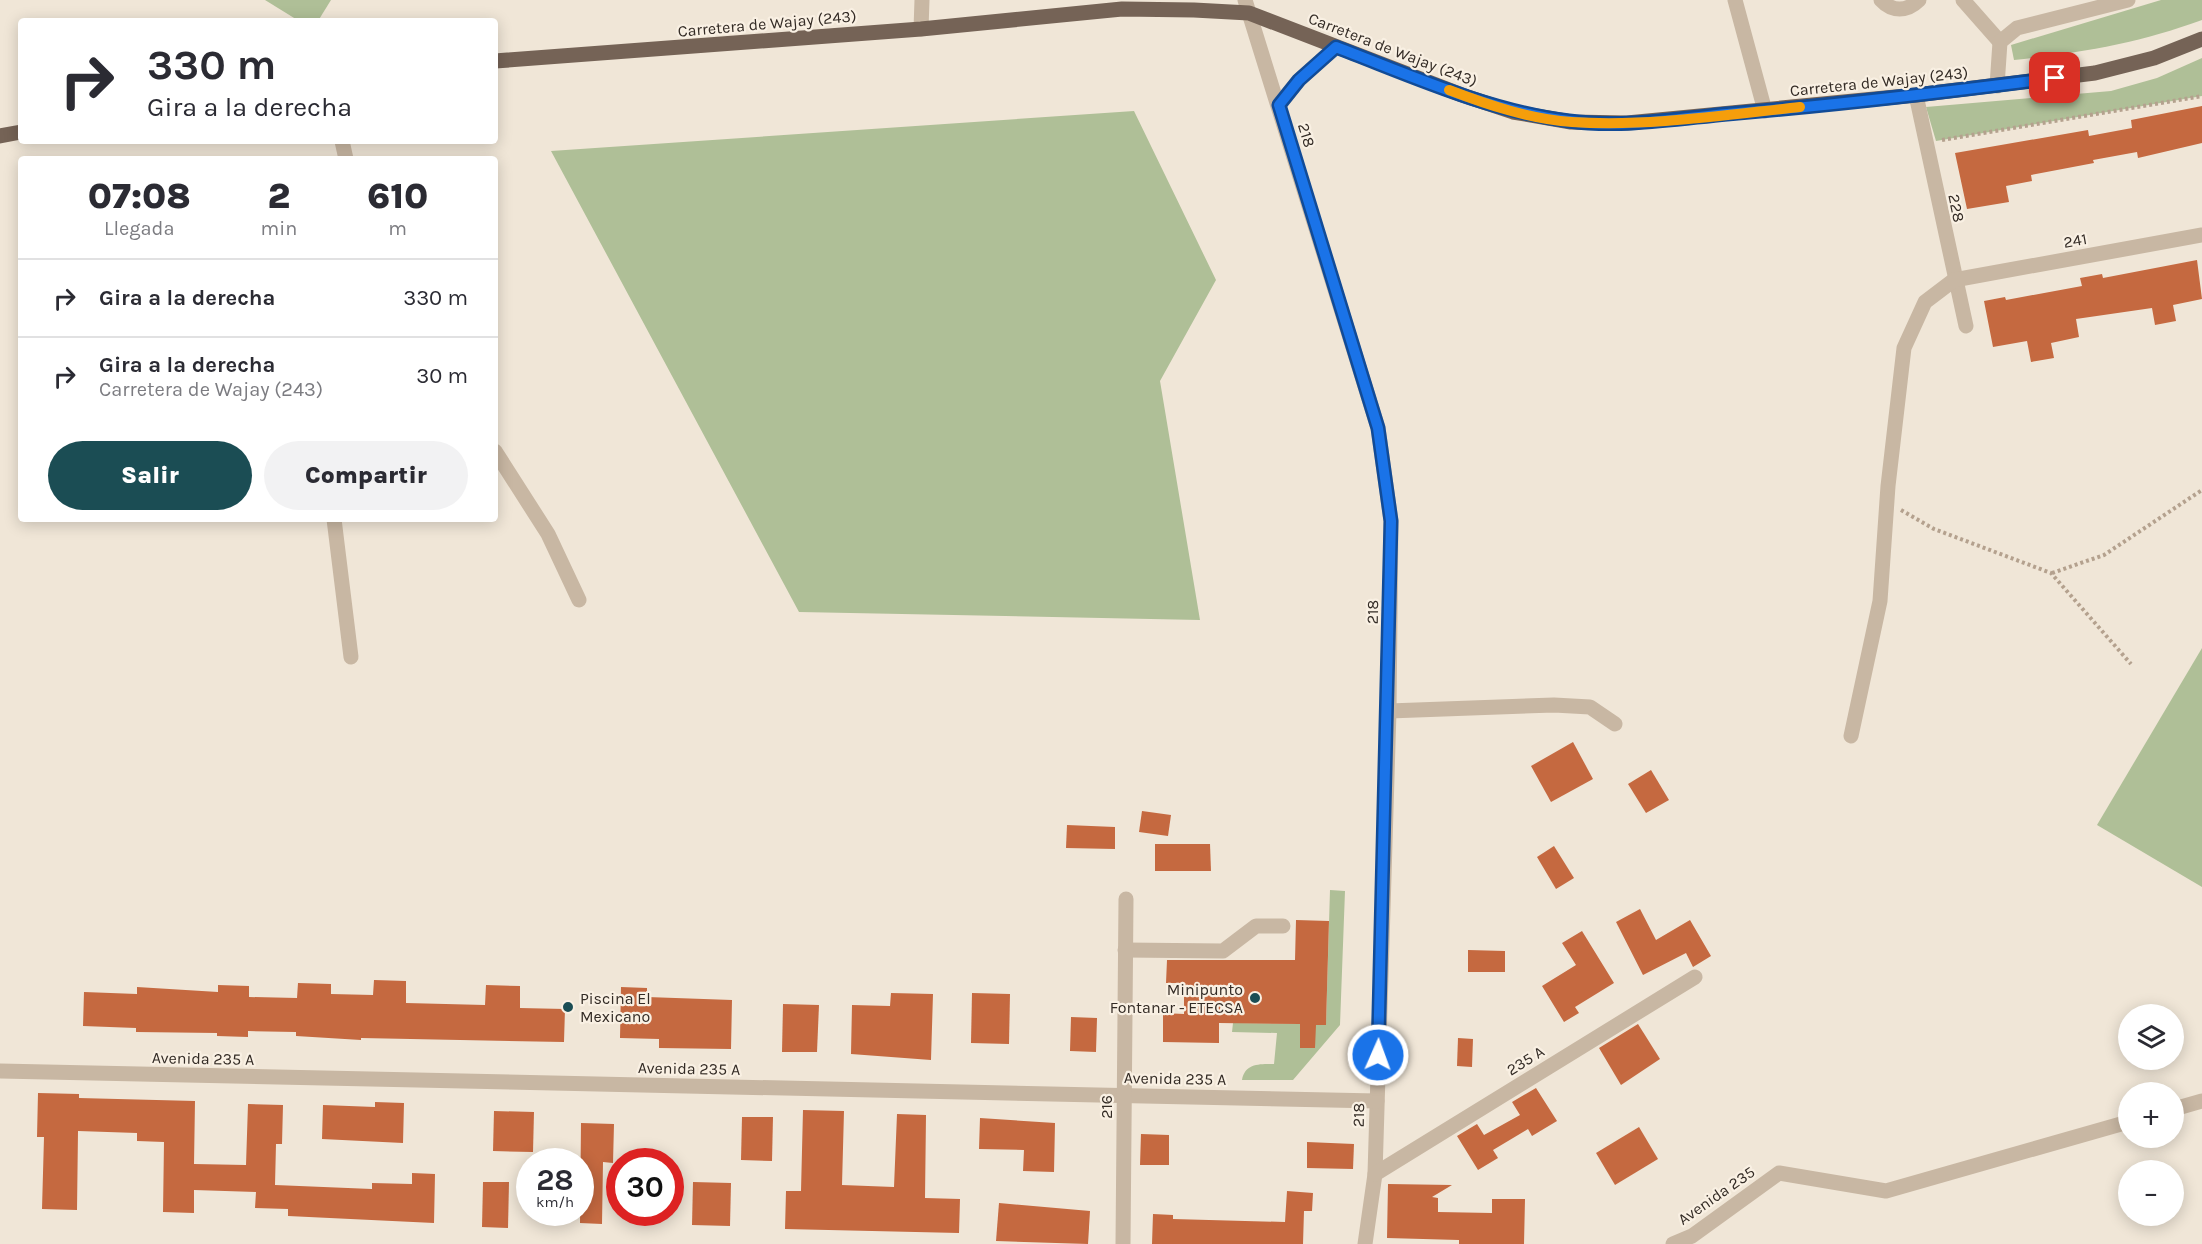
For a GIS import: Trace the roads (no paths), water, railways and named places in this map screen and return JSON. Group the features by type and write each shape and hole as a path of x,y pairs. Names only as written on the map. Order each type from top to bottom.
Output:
{"main road":[{"name":"Carretera de Wajay (243)","path":"498,61 921,28 1122,9 1247,6 1336,47 1513,112 1570,122 1627,123 1916,96 2095,73 2154,58 2202,39"},
{"path":"0,136 18,133"}],"street":[{"path":"921,28 922,0"},
{"path":"1735,0 1765,111"},
{"path":"1881,0 1899,10 1914,6 1919,0"},
{"path":"1963,0 2000,42 1997,86"},
{"path":"2000,42 2017,28 2128,0"},
{"name":"218","path":"1247,6 1378,428 1391,521 1389,711 1375,1174 1365,1244"},
{"path":"1279,105 1299,80 1336,47"},
{"name":"228","path":"1916,96 1954,280 1966,326"},
{"name":"241","path":"1954,280 2202,235"},
{"path":"1851,735 1880,601 1887,502 1904,348 1924,302 1954,280"},
{"path":"498,456 548,534 579,600"},
{"path":"334,522 351,657"},
{"path":"1389,711 1590,707 1615,724"},
{"name":"216","path":"1123,1244 1125,899"},
{"path":"1125,950 1223,951 1256,926 1283,926"},
{"name":"235 A","path":"1375,1174 1695,977"},
{"name":"Avenida 235 A","path":"0,1071 1377,1101"},
{"path":"2184,1106 2202,1101"},
{"name":"Avenida 235","path":"1673,1244 1692,1236 1779,1173 1886,1191 2118,1125"}],"place":[{"name":"Minipunto Fontanar - ETECSA","path":"1255,998"},
{"name":"Piscina El Mexicano","path":"568,1007"}]}
